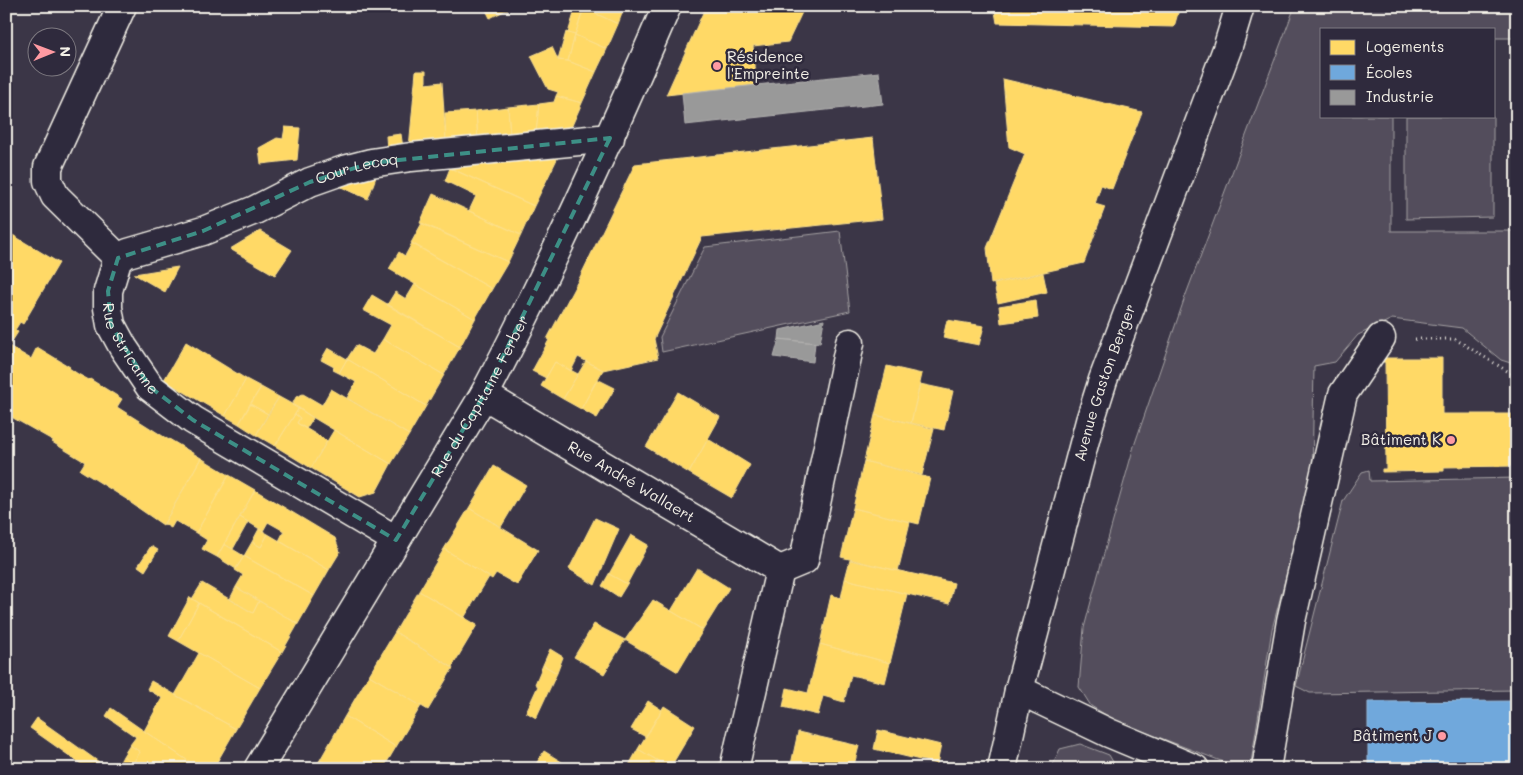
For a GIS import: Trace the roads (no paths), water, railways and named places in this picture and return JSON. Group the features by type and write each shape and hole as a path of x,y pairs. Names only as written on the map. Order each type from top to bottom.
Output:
{"street":[{"path":"118,258 55,196 48,181 48,167 122,6"},
{"name":"Rue du Capitaine Ferber","path":"258,769 484,395 610,138 667,6"},
{"name":"Avenue Gaston Berger","path":"1002,769 1019,690 1092,413 1224,57 1240,6"},
{"name":"Cour Lecoq","path":"118,258 128,253 203,231 262,207 310,182 353,167 411,157 610,138"},
{"name":"Rue Stricanne","path":"118,258 108,291 111,325 123,347 150,387 193,420 396,540"},
{"path":"1266,769 1291,621 1343,394 1382,338"},
{"path":"734,769 780,570 804,560 850,343"},
{"name":"Rue André Wallaert","path":"484,395 780,570"},
{"path":"1019,690 1109,733 1195,769"}],"place":[{"name":"Résidence l'Empreinte","path":"717,66"},
{"name":"Bâtiment K","path":"1451,440"},
{"name":"Bâtiment J","path":"1442,736"}]}
